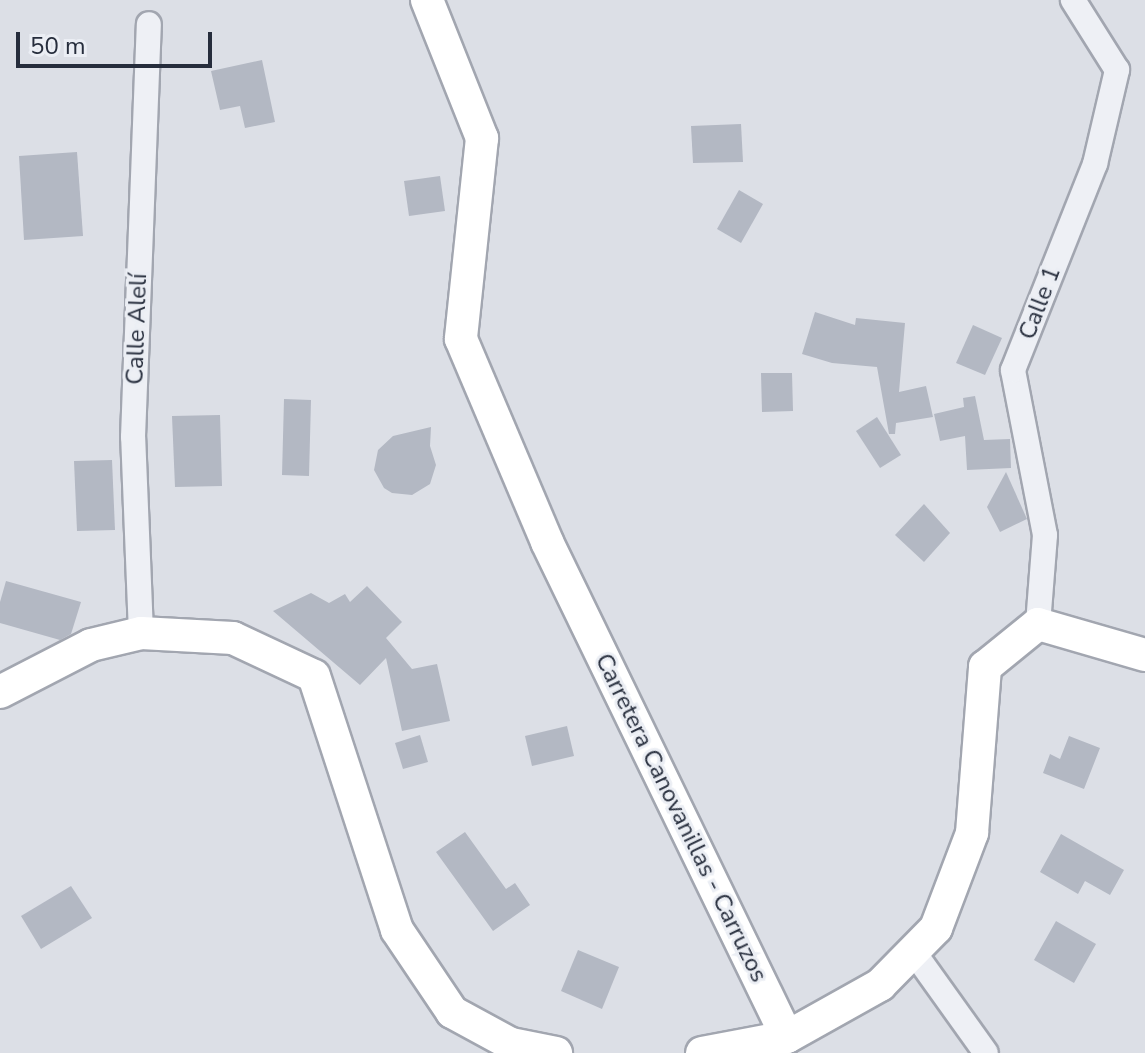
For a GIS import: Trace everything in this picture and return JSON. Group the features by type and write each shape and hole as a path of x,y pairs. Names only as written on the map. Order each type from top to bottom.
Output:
{"street":[{"name":"Carretera Canovanillas - Carruzos","path":"427,0 482,138 461,339 547,542 781,1045"},
{"name":"Calle 1","path":"1038,624 1045,535 1013,370 1095,164 1117,70 1073,0"},
{"name":"Calle Alelí","path":"141,633 133,437 149,24"},
{"path":"702,1053 781,1045 880,985 936,928 972,833 985,667 1038,624 1145,655"},
{"path":"0,692 91,645 141,633 233,638 314,676 397,930 452,1012 511,1044 556,1053"},
{"path":"913,951 986,1053"}],"building":[{"path":"262,60 275,122 245,128 240,106 220,110 211,71"},
{"path":"741,124 743,162 693,163 691,126"},
{"path":"77,152 83,236 24,240 19,156"},
{"path":"440,176 445,211 409,216 404,181"},
{"path":"739,190 763,204 741,243 717,229"},
{"path":"815,312 855,325 856,318 905,323 899,392 926,386 933,417 896,423 895,434 889,434 877,367 832,363 802,354"},
{"path":"973,325 1002,338 985,375 956,363"},
{"path":"761,373 792,373 793,411 762,412"},
{"path":"975,396 984,440 1010,439 1011,468 967,470 965,436 940,441 934,414 964,407 963,398"},
{"path":"284,399 311,400 309,476 282,475"},
{"path":"220,415 222,486 175,487 172,416"},
{"path":"877,417 901,455 880,468 856,431"},
{"path":"431,427 430,446 436,465 430,484 412,495 392,493 384,488 374,470 378,450 393,436"},
{"path":"112,460 115,530 77,531 74,461"},
{"path":"1006,472 1027,519 1000,532 987,507"},
{"path":"924,504 950,533 924,562 895,535"},
{"path":"6,581 81,602 71,634 60,640 0,623 0,602"},
{"path":"367,586 402,622 386,638 412,669 437,664 450,721 402,731 386,658 360,685 273,611 311,593 329,603 345,594 350,602"},
{"path":"567,726 574,756 532,766 525,736"},
{"path":"420,735 428,762 403,769 395,743"},
{"path":"1069,736 1100,748 1084,789 1043,773 1050,754 1060,759"},
{"path":"465,832 506,889 515,883 530,905 493,931 436,852"},
{"path":"1061,834 1124,870 1110,895 1085,881 1078,894 1040,872"},
{"path":"71,886 92,918 41,949 21,916"},
{"path":"1056,921 1096,944 1074,983 1034,960"},
{"path":"578,950 619,967 602,1009 561,991"}]}
